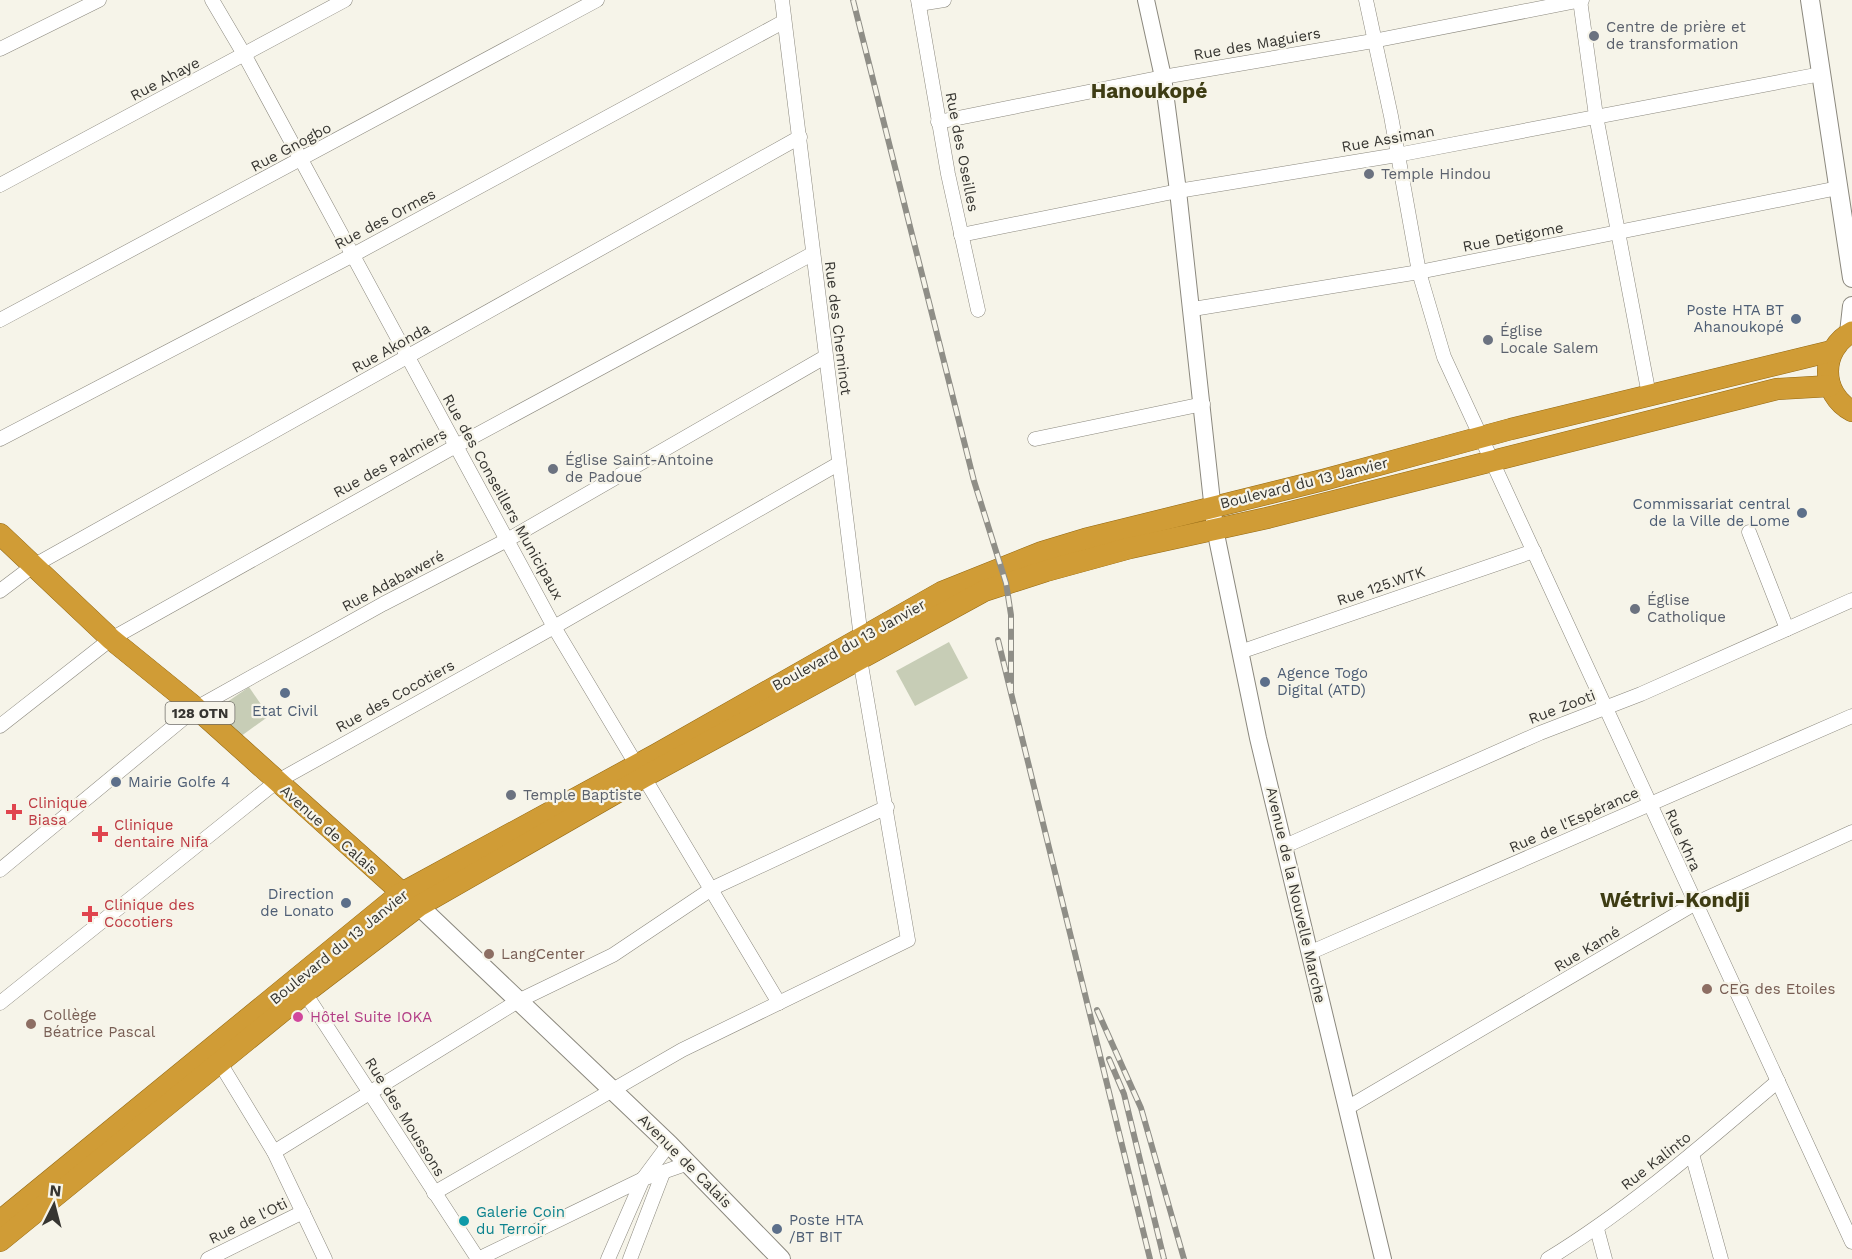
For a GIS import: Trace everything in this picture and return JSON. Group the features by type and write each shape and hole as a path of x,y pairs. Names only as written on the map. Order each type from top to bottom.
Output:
{"highway":[{"path":"1850,333 1832,351 1827,374 1830,386 1840,402 1852,411"},
{"name":"Boulevard du 13 Janvier","path":"0,1221 400,894 860,659 984,591 1130,549 1215,529 1488,449 1649,395 1832,351"},
{"name":"Boulevard du 13 Janvier","path":"0,1241 305,993 418,906 861,638 942,592 1042,552 1214,505 1777,389 1830,386"},
{"name":"Avenue de Calais","path":"0,534 111,639 196,708 400,894 418,906"}],"main road":[{"path":"1810,0 1852,278"},
{"path":"1850,333 1852,306"},
{"name":"Avenue de Calais","path":"418,906 669,1144 781,1259"}],"street":[{"path":"0,49 99,0"},
{"name":"Rue des Conseillers Municipaux","path":"212,0 245,56 409,357 454,447 509,539 554,627 712,888 778,1003"},
{"name":"Rue Ahaye","path":"0,185 245,56 345,0"},
{"name":"Rue Gnogbo","path":"0,320 597,0"},
{"name":"Rue des Cheminot","path":"778,1003 909,940 860,659 861,638 782,0"},
{"path":"919,2 944,0"},
{"name":"Avenue de la Nouvelle Marche","path":"1146,0 1162,77 1178,191 1193,309 1215,529 1240,652 1383,1259"},
{"name":"Rue Khra","path":"1366,0 1419,272 1444,357 1694,904 1852,1242"},
{"path":"1581,0 1596,116 1649,395"},
{"name":"Rue des Maguiers","path":"939,122 1162,77 1373,41 1581,0"},
{"name":"Rue des Oseilles","path":"919,2 939,122 978,310"},
{"name":"Rue des Ormes","path":"0,439 353,255 783,22"},
{"name":"Rue Assiman","path":"961,235 1178,191 1397,155 1821,74"},
{"name":"Rue Akonda","path":"0,591 33,566 800,137"},
{"name":"Rue Detigome","path":"1193,309 1419,272 1839,188"},
{"name":"Rue des Palmiers","path":"0,726 111,639 454,447 812,254"},
{"name":"Rue Adabaweré","path":"0,870 196,708 383,604 509,539 825,357"},
{"path":"1035,440 1203,404"},
{"name":"Rue des Cocotiers","path":"0,1004 276,782 554,627 838,464"},
{"path":"1749,532 1787,629"},
{"name":"Rue 125.WTK","path":"1240,652 1534,550"},
{"name":"Rue Zooti","path":"1285,846 1540,733 1606,708 1852,600"},
{"name":"Rue de l'Espérance","path":"1310,953 1852,716"},
{"path":"274,1152 518,1001 613,955 712,888 886,807"},
{"name":"Rue Kamé","path":"1347,1108 1694,904 1852,832"},
{"name":"Rue des Moussons","path":"305,993 478,1259"},
{"path":"434,1193 612,1089 778,1003"},
{"path":"220,1062 274,1152 325,1259"},
{"name":"Rue Kalinto","path":"1548,1259 1597,1229 1692,1154 1778,1081"},
{"path":"608,1259 643,1179 669,1144"},
{"path":"1692,1154 1721,1259"},
{"path":"478,1259 643,1179 686,1164"},
{"path":"630,1259 663,1173"},
{"name":"Rue de l'Oti","path":"208,1259 303,1212"},
{"path":"1597,1229 1605,1259"}],"green space":[{"path":"949,642 968,678 915,706 896,671"},
{"path":"249,687 269,716 237,739 217,709"}],"railway":[{"path":"853,0 974,481 1006,583 1011,615 1011,691"},
{"path":"998,640 1150,1259"},
{"path":"1097,1010 1141,1108 1184,1259"},
{"path":"1109,1059 1124,1094 1164,1259"}],"place":[{"name":"Centre de prière et de transformation","path":"1594,36"},
{"name":"Temple Hindou","path":"1369,174"},
{"name":"Poste HTA BT Ahanoukopé","path":"1796,319"},
{"name":"Église Locale Salem","path":"1488,340"},
{"name":"Église Saint-Antoine de Padoue","path":"553,469"},
{"name":"Commissariat central de la Ville de Lome","path":"1802,513"},
{"name":"Église Catholique","path":"1635,609"},
{"name":"Agence Togo Digital (ATD)","path":"1265,682"},
{"name":"Etat Civil","path":"285,693"},
{"name":"Mairie Golfe 4","path":"116,782"},
{"name":"Temple Baptiste","path":"511,795"},
{"name":"Clinique Biasa","path":"14,812"},
{"name":"Clinique dentaire Nifa","path":"100,834"},
{"name":"Direction de Lonato","path":"346,903"},
{"name":"Clinique des Cocotiers","path":"90,914"},
{"name":"LangCenter","path":"489,954"},
{"name":"CEG des Etoiles","path":"1707,989"},
{"name":"Hôtel Suite IOKA","path":"298,1017"},
{"name":"Collège Béatrice Pascal","path":"31,1024"},
{"name":"Galerie Coin du Terroir","path":"464,1221"},
{"name":"Poste HTA /BT BIT","path":"777,1229"}],"district":[{"name":"Hanoukopé","path":"1149,91"},
{"name":"Wétrivi-Kondji","path":"1675,900"}]}
